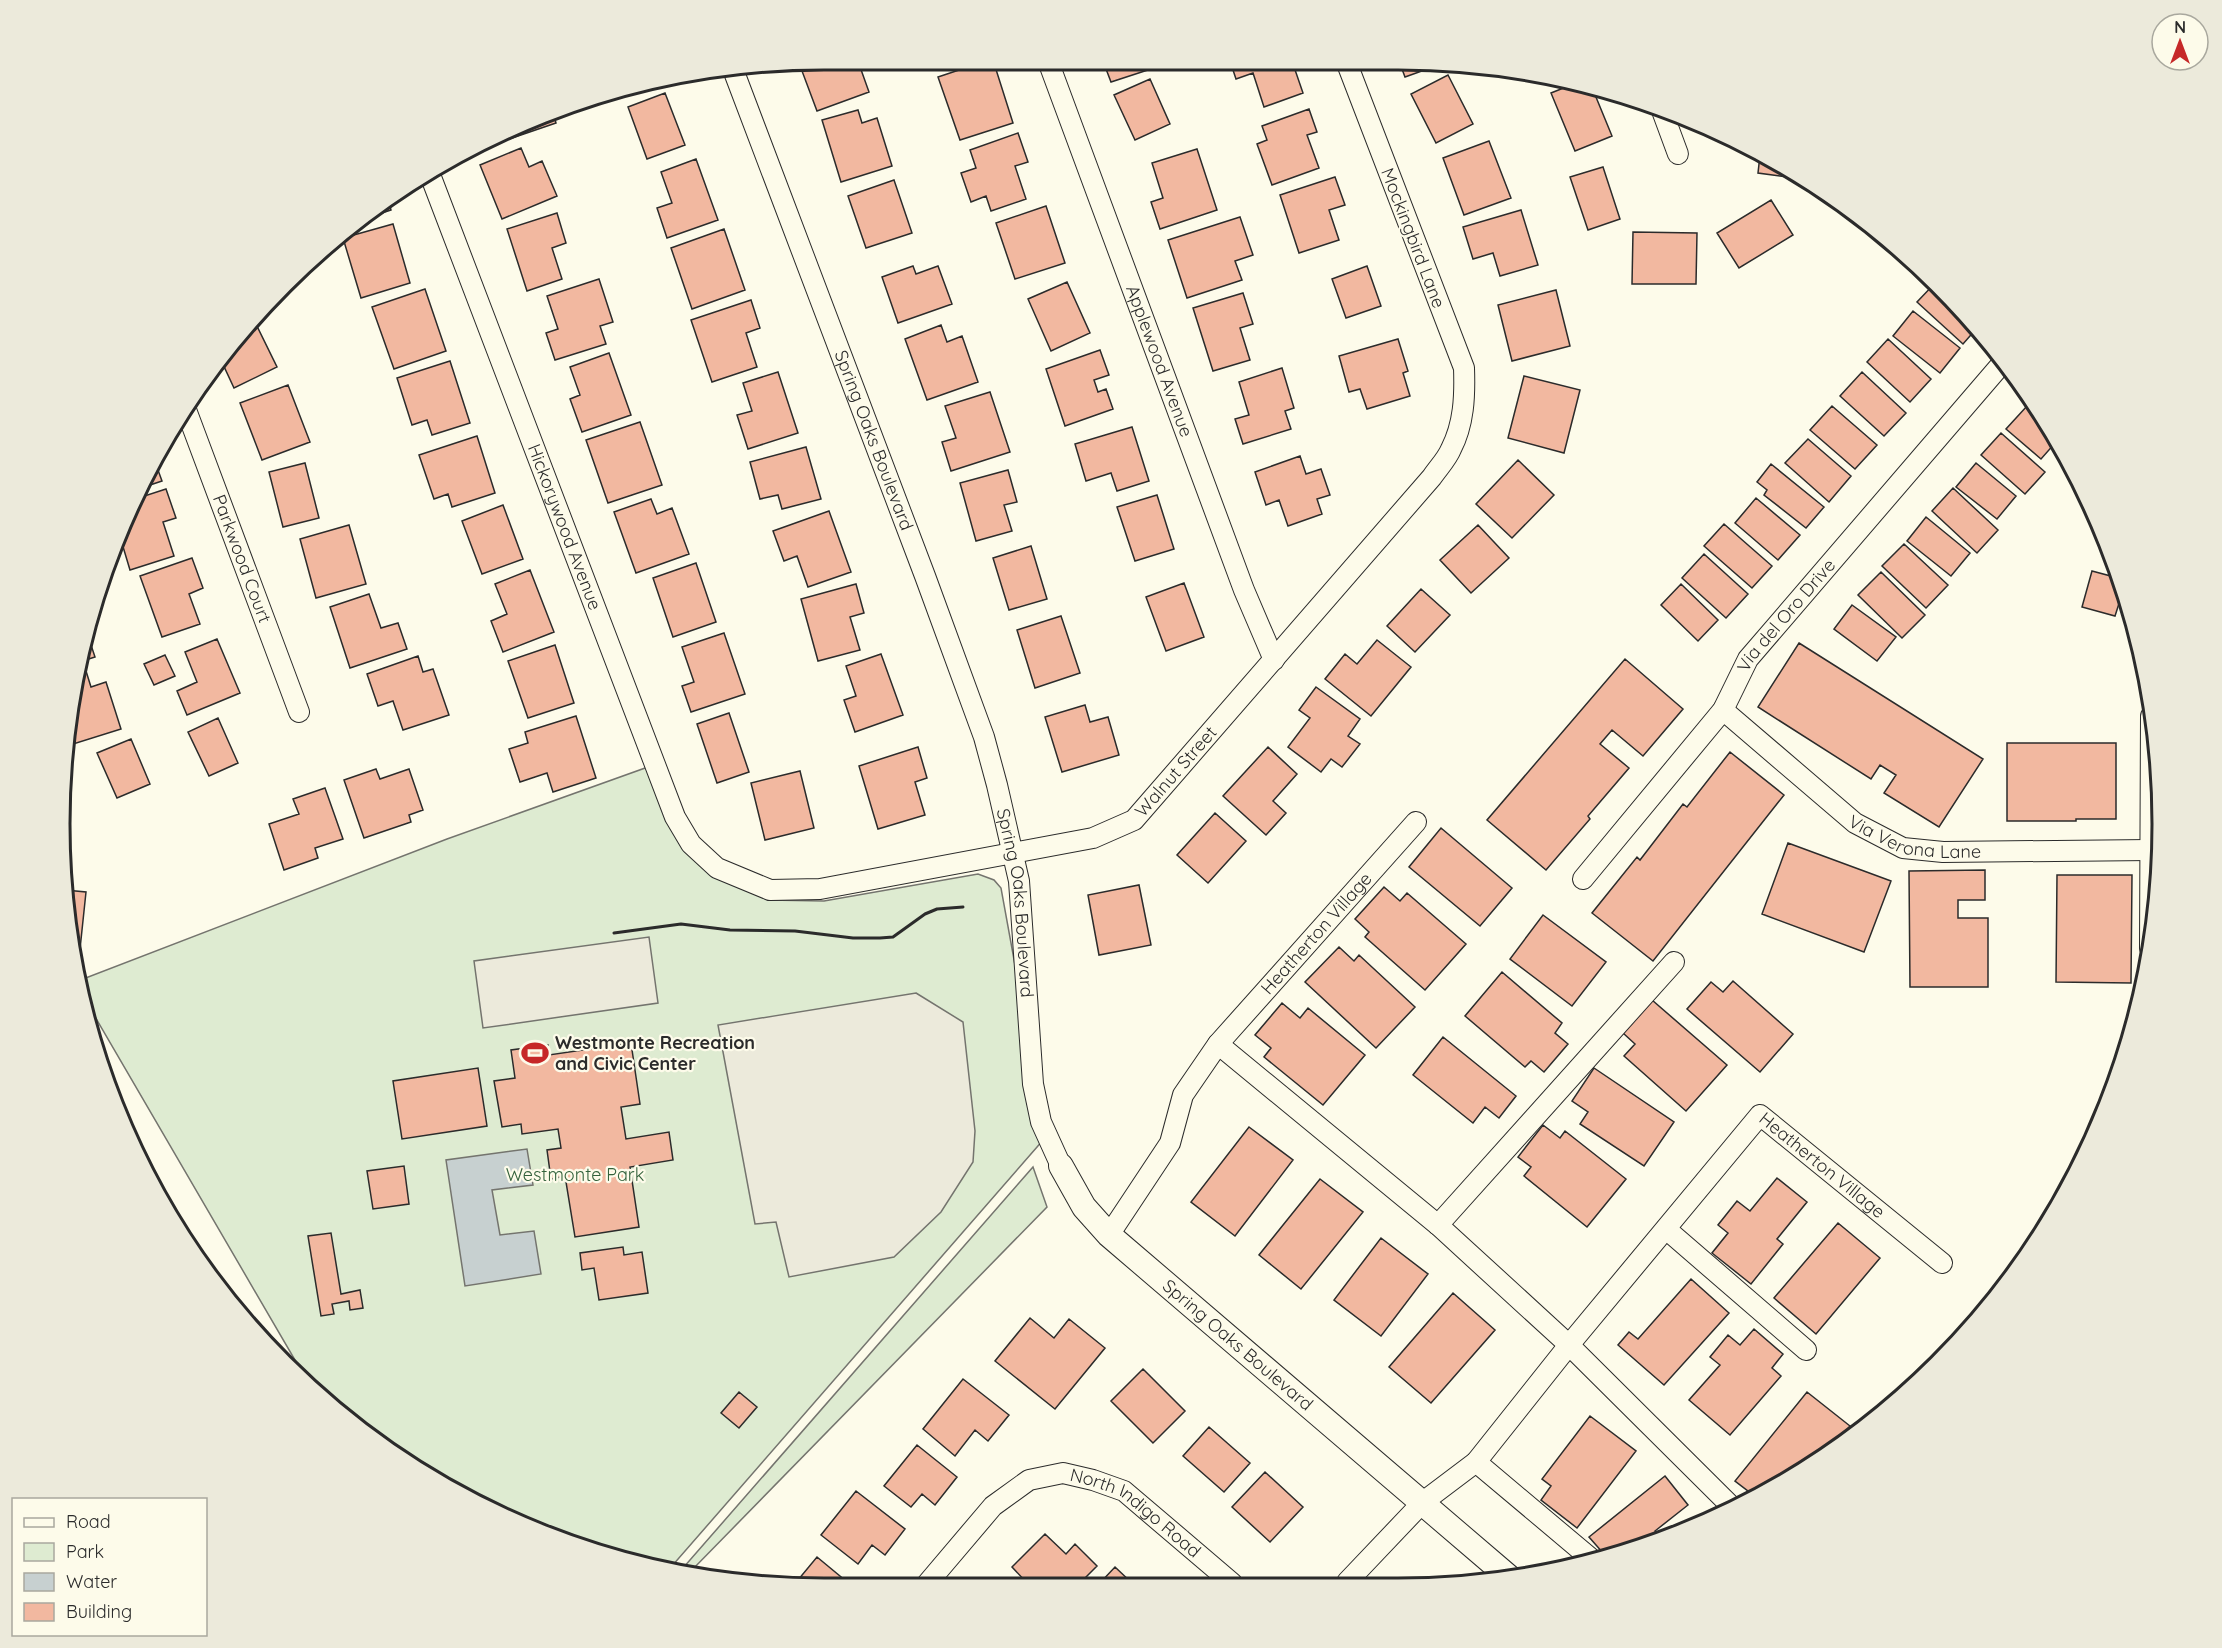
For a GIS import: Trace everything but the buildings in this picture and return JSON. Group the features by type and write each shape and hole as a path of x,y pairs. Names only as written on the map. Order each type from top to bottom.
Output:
{"street":[{"name":"Applewood Avenue","path":"1051,70 1244,590 1274,660"},
{"name":"Mockingbird Lane","path":"1349,70 1464,369 1465,395 1462,417"},
{"name":"Spring Oaks Boulevard","path":"736,76 984,737 1019,881 1033,1084 1041,1122 1060,1166 1084,1207 1109,1235 1501,1570"},
{"path":"1665,120 1678,154"},
{"name":"Hickorywood Avenue","path":"432,180 675,817 691,844 717,868"},
{"name":"Via del Oro Drive","path":"1583,879 1723,710 1748,658 1998,368"},
{"name":"Parkwood Court","path":"189,417 299,712"},
{"name":"Walnut Street","path":"717,868 770,890 820,889 1093,837 1134,820 1432,477 1451,450 1462,417"},
{"name":"Via Verona Lane","path":"1723,710 1855,823 1903,848 1943,852 2150,850"},
{"path":"2150,787 2150,873"},
{"name":"Heatherton Village","path":"1109,1235 1170,1143 1183,1095 1218,1044 1416,822"},
{"path":"1438,1225 1674,962"},
{"path":"1218,1044 1438,1225 1569,1345 1727,1502"},
{"name":"Heatherton Village","path":"1351,1578 1423,1502 1476,1462 1569,1345 1760,1116 1942,1263"},
{"path":"1665,1229 1806,1350"},
{"path":"1476,1462 1584,1554"},
{"name":"North Indigo Road","path":"932,1578 993,1506 1029,1480 1063,1473 1124,1491 1226,1578"}],"green space":[{"name":"Westmonte Park","path":"648,767 714,875 768,900 824,901 978,874 994,880 1001,888 1044,1139 675,1563 582,1538 491,1500 405,1451 327,1391 296,1362 96,1018 87,978 447,839"},
{"path":"1033,1167 1047,1207 696,1566 686,1564"}],"shaded area":[{"path":"649,937 658,1003 483,1028 474,961"},
{"path":"916,993 963,1022 975,1131 973,1162 941,1212 894,1257 789,1277 776,1222 755,1224 718,1025"}],"water":[{"path":"527,1149 533,1185 492,1190 500,1235 534,1231 541,1274 465,1286 446,1160"}],"wall":[{"path":"614,933 681,924 730,930 795,931 853,938 880,938 893,937 925,914 937,909 963,907"}],"place":[{"name":"Westmonte Recreation and Civic Center","path":"535,1053"}]}
